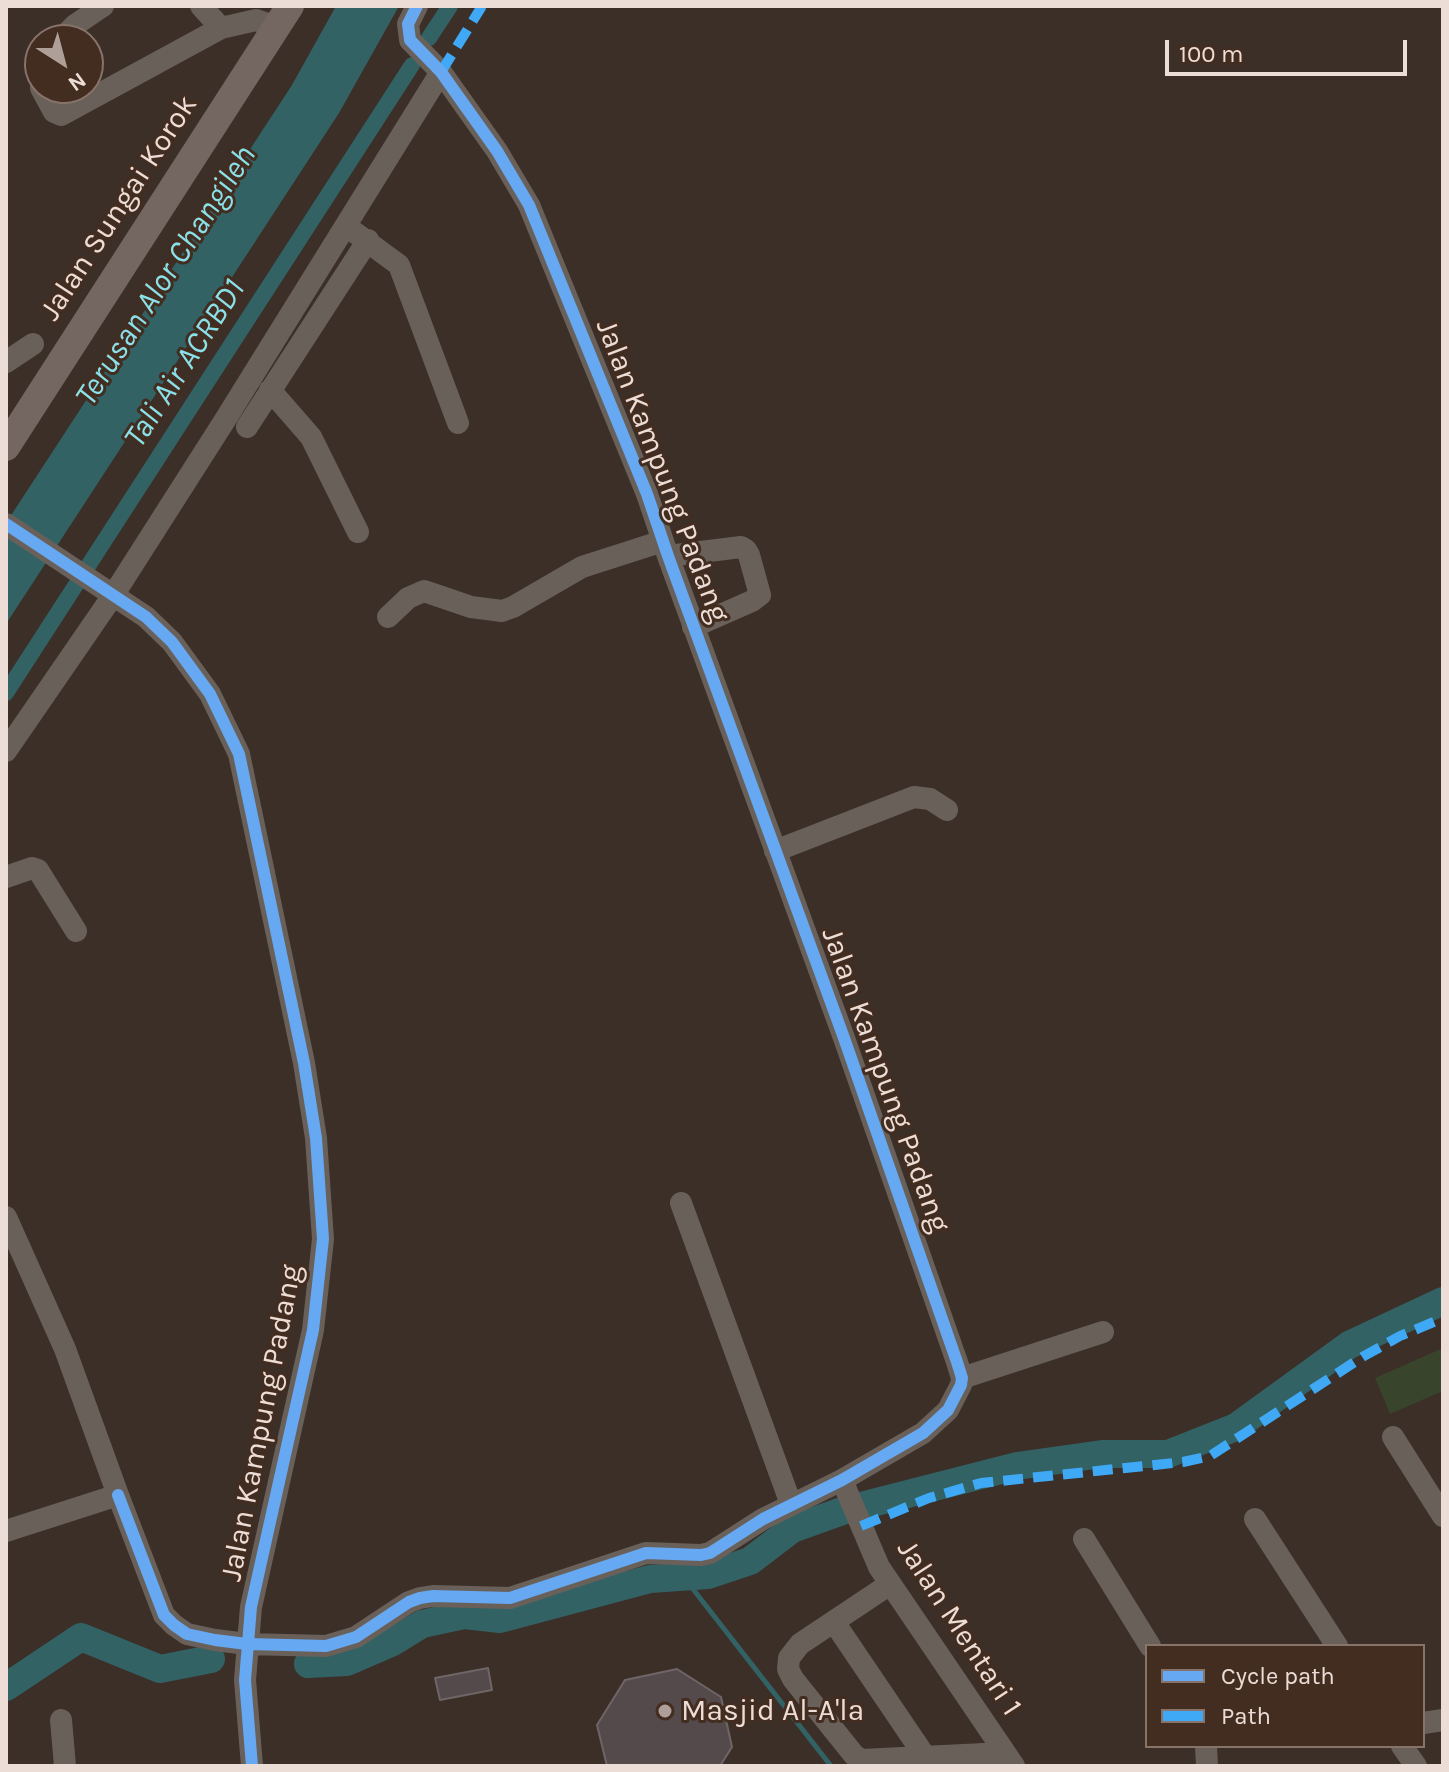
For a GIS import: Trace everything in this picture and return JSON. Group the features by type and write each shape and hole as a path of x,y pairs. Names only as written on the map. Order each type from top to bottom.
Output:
{"main road":[{"name":"Jalan Sungai Korok","path":"6,447 283,16"}],"street":[{"path":"76,24 103,6"},
{"path":"201,6 221,28"},
{"name":"Jalan Kampung Padang","path":"417,6 407,31 415,47 441,72 497,151 529,205 647,494 844,1038 962,1378"},
{"path":"104,92 221,28 283,16"},
{"path":"6,751 107,589 346,226 441,72"},
{"path":"50,104 54,112 61,115 81,104"},
{"path":"346,226 399,265 458,423"},
{"path":"247,427 368,240"},
{"path":"6,362 33,344"},
{"path":"270,390 311,437 358,532"},
{"name":"Jalan Kampung Padang","path":"6,524 146,617 188,662 217,707 239,754 301,1048 316,1138 323,1239 313,1330 251,1607 245,1680 252,1766"},
{"path":"388,617 408,598 424,591 471,607 502,611 582,567 665,549 741,547 746,550 760,595 693,627"},
{"path":"775,851 914,797 930,799 947,810"},
{"path":"6,877 32,868 38,870 76,931"},
{"path":"681,1203 791,1504"},
{"path":"6,1217 14,1259 65,1349 164,1615 187,1634 247,1644 340,1644 420,1598 510,1598 646,1553 710,1553 791,1504 844,1485 923,1433 957,1398 962,1378 1103,1332"},
{"path":"1393,1437 1443,1516"},
{"name":"Jalan Mentari 1","path":"844,1485 875,1560 1009,1759"},
{"path":"6,1531 118,1495"},
{"path":"1255,1519 1336,1644"},
{"path":"1084,1539 1149,1644"},
{"path":"890,1584 793,1651 788,1664 793,1679 857,1759 1009,1759"},
{"path":"834,1622 926,1758"},
{"path":"61,1720 65,1766"},
{"path":"1403,1748 1416,1766"}],"green space":[{"path":"1443,1348 1443,1391 1390,1414 1375,1378"}],"water":[{"name":"Terusan Alor Changileh","path":"336,6 399,6 339,113 6,624 6,523 292,85"}],"building":[{"path":"488,1668 492,1690 440,1700 435,1678"},
{"name":"Masjid Al-A'la","path":"677,1669 721,1697 732,1747 720,1766 607,1766 597,1725 625,1680"}],"waterway":[{"name":"Tali Air ACRBD1","path":"429,38 450,6"},
{"name":"Tali Air ACRBD1","path":"6,693 412,65"},
{"path":"308,1664 347,1662 391,1643 422,1624 464,1615 500,1619 650,1579 708,1575 750,1561 792,1529 845,1510 1017,1466 1102,1454 1168,1454 1236,1427 1349,1345 1443,1301"},
{"path":"682,1575 831,1766"},
{"path":"6,1687 81,1637 160,1669 211,1659"}],"marked path":[{"path":"441,72 482,6"},
{"path":"861,1526 929,1498 981,1483 1183,1462 1210,1456 1364,1356 1400,1336 1443,1318"}],"cycle path":[{"path":"118,1495 164,1615 174,1625 187,1634 215,1640 326,1646 356,1637 420,1598 510,1598 646,1553 710,1553 763,1519 842,1480 923,1433 948,1410 961,1385 957,1362 844,1038 647,494 529,205 497,151 441,72 410,40 408,24 417,6"},
{"path":"6,524 146,617 172,642 210,694 239,754 304,1063 316,1138 323,1239 313,1330 251,1607 245,1680 252,1766"}],"place":[{"name":"Masjid Al-A'la","path":"665,1711"}]}
